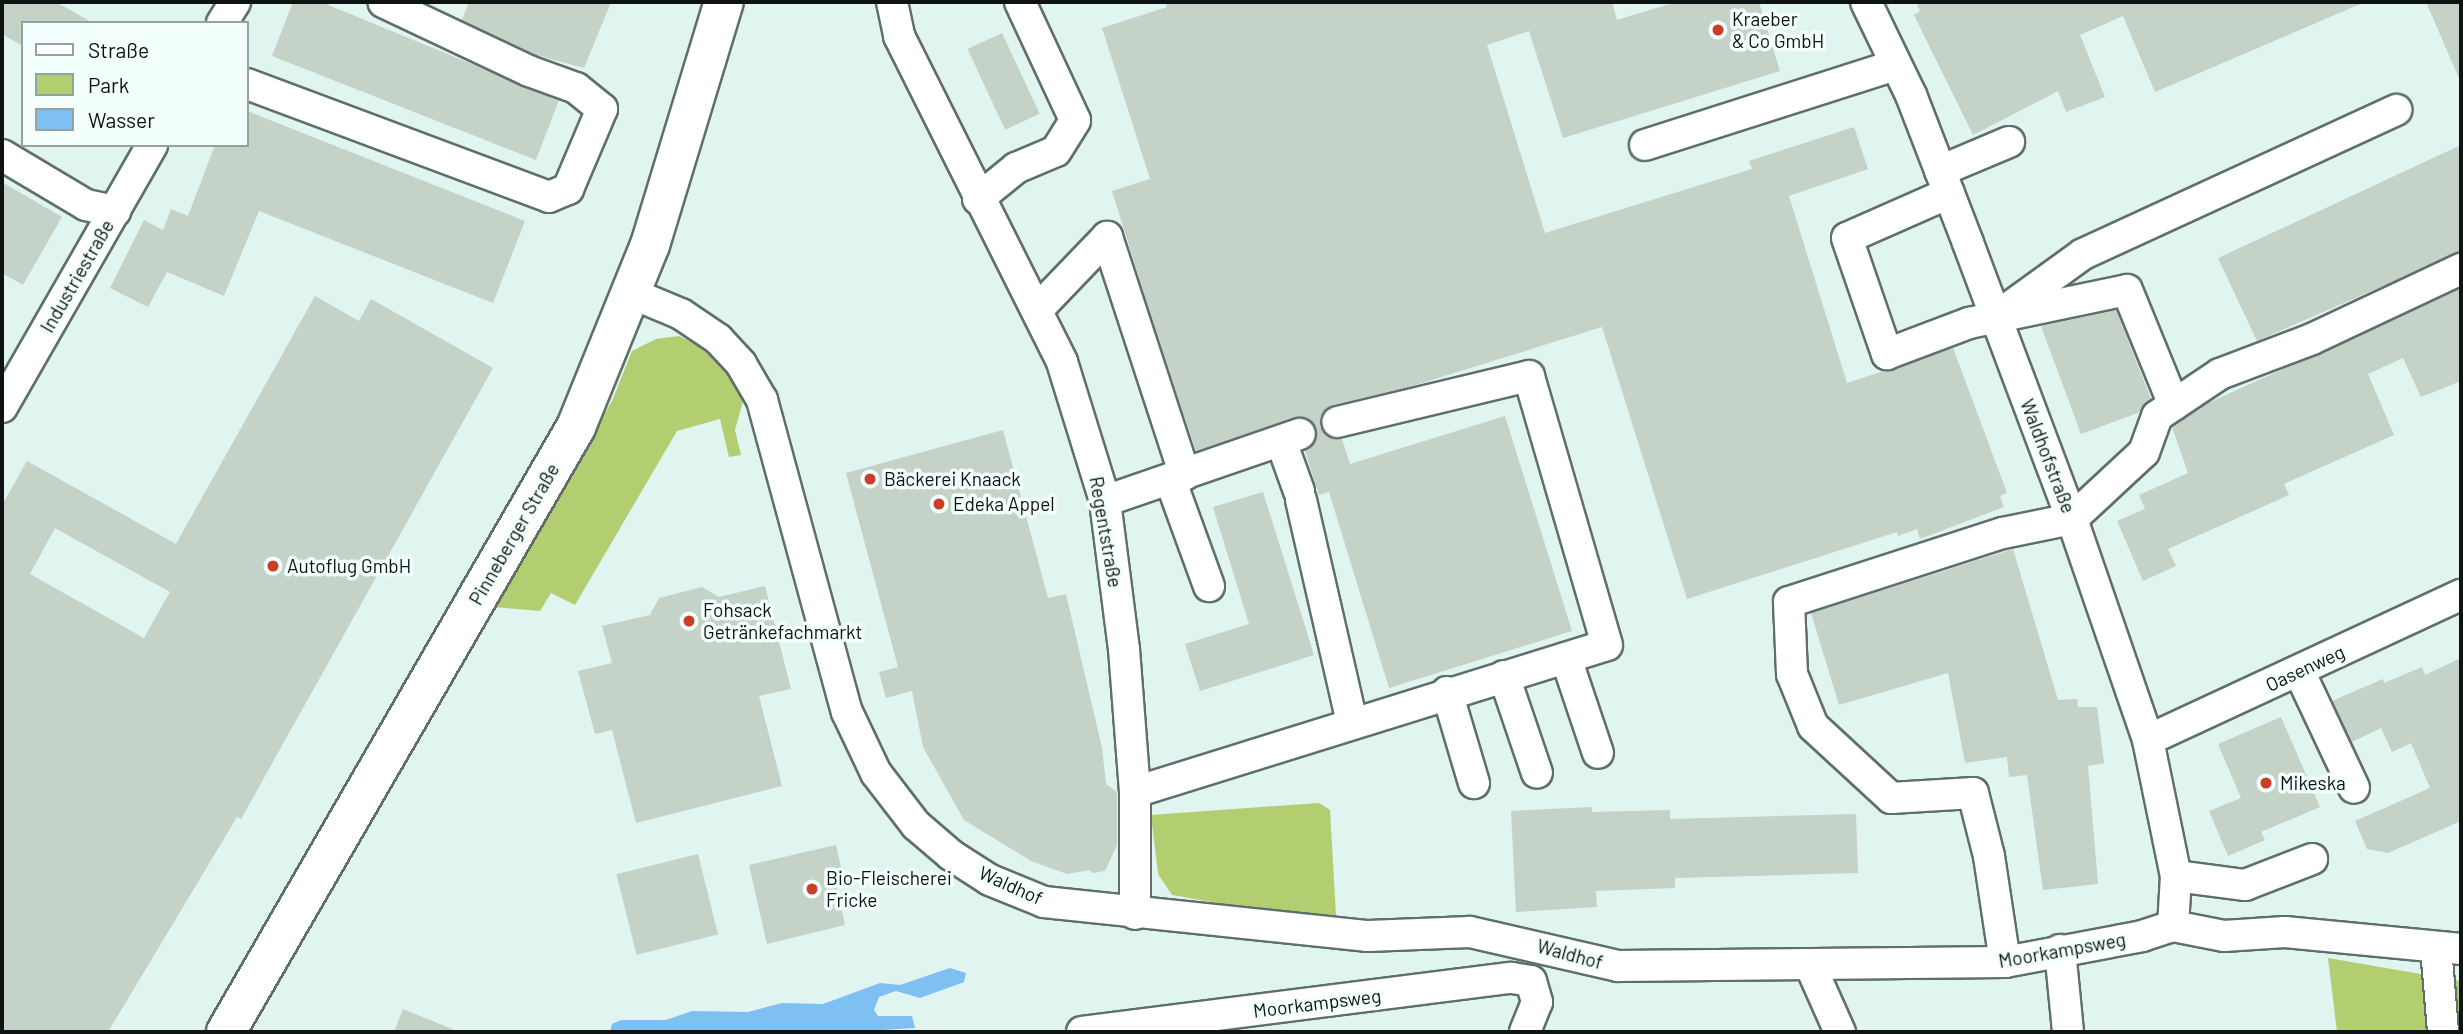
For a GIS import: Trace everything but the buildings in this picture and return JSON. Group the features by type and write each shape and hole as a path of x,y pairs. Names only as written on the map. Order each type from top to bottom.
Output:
{"main road":[{"name":"Pinneberger Straße","path":"226,1032 576,427 633,294 724,2"}],"street":[{"path":"223,21 234,2"},
{"path":"248,84 549,197 568,189 601,109 576,88 529,71 383,2"},
{"name":"Regentstraße","path":"892,2 899,36 972,188 1038,309 1062,362 1105,501 1124,649 1135,792 1135,914"},
{"path":"972,188 1056,151 1075,120 1020,2"},
{"name":"Waldhofstraße","path":"1866,2 1945,182 1994,318 2072,519 2148,740 2176,876 2173,926"},
{"path":"1645,145 1895,65"},
{"path":"1994,318 2083,254 2396,110"},
{"path":"2009,142 1847,238 1887,354 1994,318 2127,290 2174,405"},
{"name":"Industriestraße","path":"2,407 151,147"},
{"path":"2,155 86,205 114,211"},
{"path":"1038,309 1107,237 1209,586"},
{"path":"2005,962 1989,856 1973,793 1891,798 1813,726 1792,674 1789,602 2003,533 2072,519 2144,452 2157,416 2220,374 2312,339 2461,269"},
{"name":"Waldhof","path":"633,294 681,314 718,339 741,364 762,400 847,712 876,773 916,825 951,855 990,880 1044,902 1135,914 1368,936 1470,932 1618,967"},
{"path":"1135,792 1447,692 1607,645 1529,376 1337,422"},
{"path":"1105,501 1291,438 1300,496 1352,723"},
{"name":"Oasenweg","path":"2148,740 2461,595"},
{"path":"1566,658 1598,753"},
{"path":"2299,671 2354,788"},
{"path":"1504,676 1537,773"},
{"path":"1447,692 1475,783"},
{"path":"2176,876 2245,885 2312,859"},
{"name":"Moorkampsweg","path":"1618,967 1811,967 2005,962 2142,936 2173,926 2224,936 2285,932 2449,948"},
{"path":"2443,1032 2449,948"},
{"path":"2060,950 2068,1032"},
{"path":"1811,967 1840,1032"},
{"name":"Moorkampsweg","path":"1082,1032 1512,978 1531,981 1537,1002 1525,1032"}],"green space":[{"path":"679,336 703,348 730,377 743,401 735,430 741,455 729,457 720,419 677,431 575,605 551,593 540,611 494,607 612,401 632,351 656,339"},
{"path":"1319,803 1330,810 1336,916 1268,912 1172,895 1158,874 1151,815"},
{"path":"2328,958 2461,981 2461,1032 2337,1032"}],"water":[{"path":"950,968 966,973 964,982 920,998 896,991 879,997 874,1010 878,1016 912,1016 915,1028 848,1032 610,1032 612,1024 621,1020 666,1020 692,1011 748,1012 782,1003 823,1004 880,983 900,985"}],"place":[{"name":"Kraeber & Co GmbH","path":"1718,30"},
{"name":"Bäckerei Knaack","path":"870,479"},
{"name":"Edeka Appel","path":"939,504"},
{"name":"Autoflug GmbH","path":"273,566"},
{"name":"Fohsack Getränkefachmarkt","path":"689,621"},
{"name":"Mikeska","path":"2266,783"},
{"name":"Bio-Fleischerei Fricke","path":"812,889"}]}
